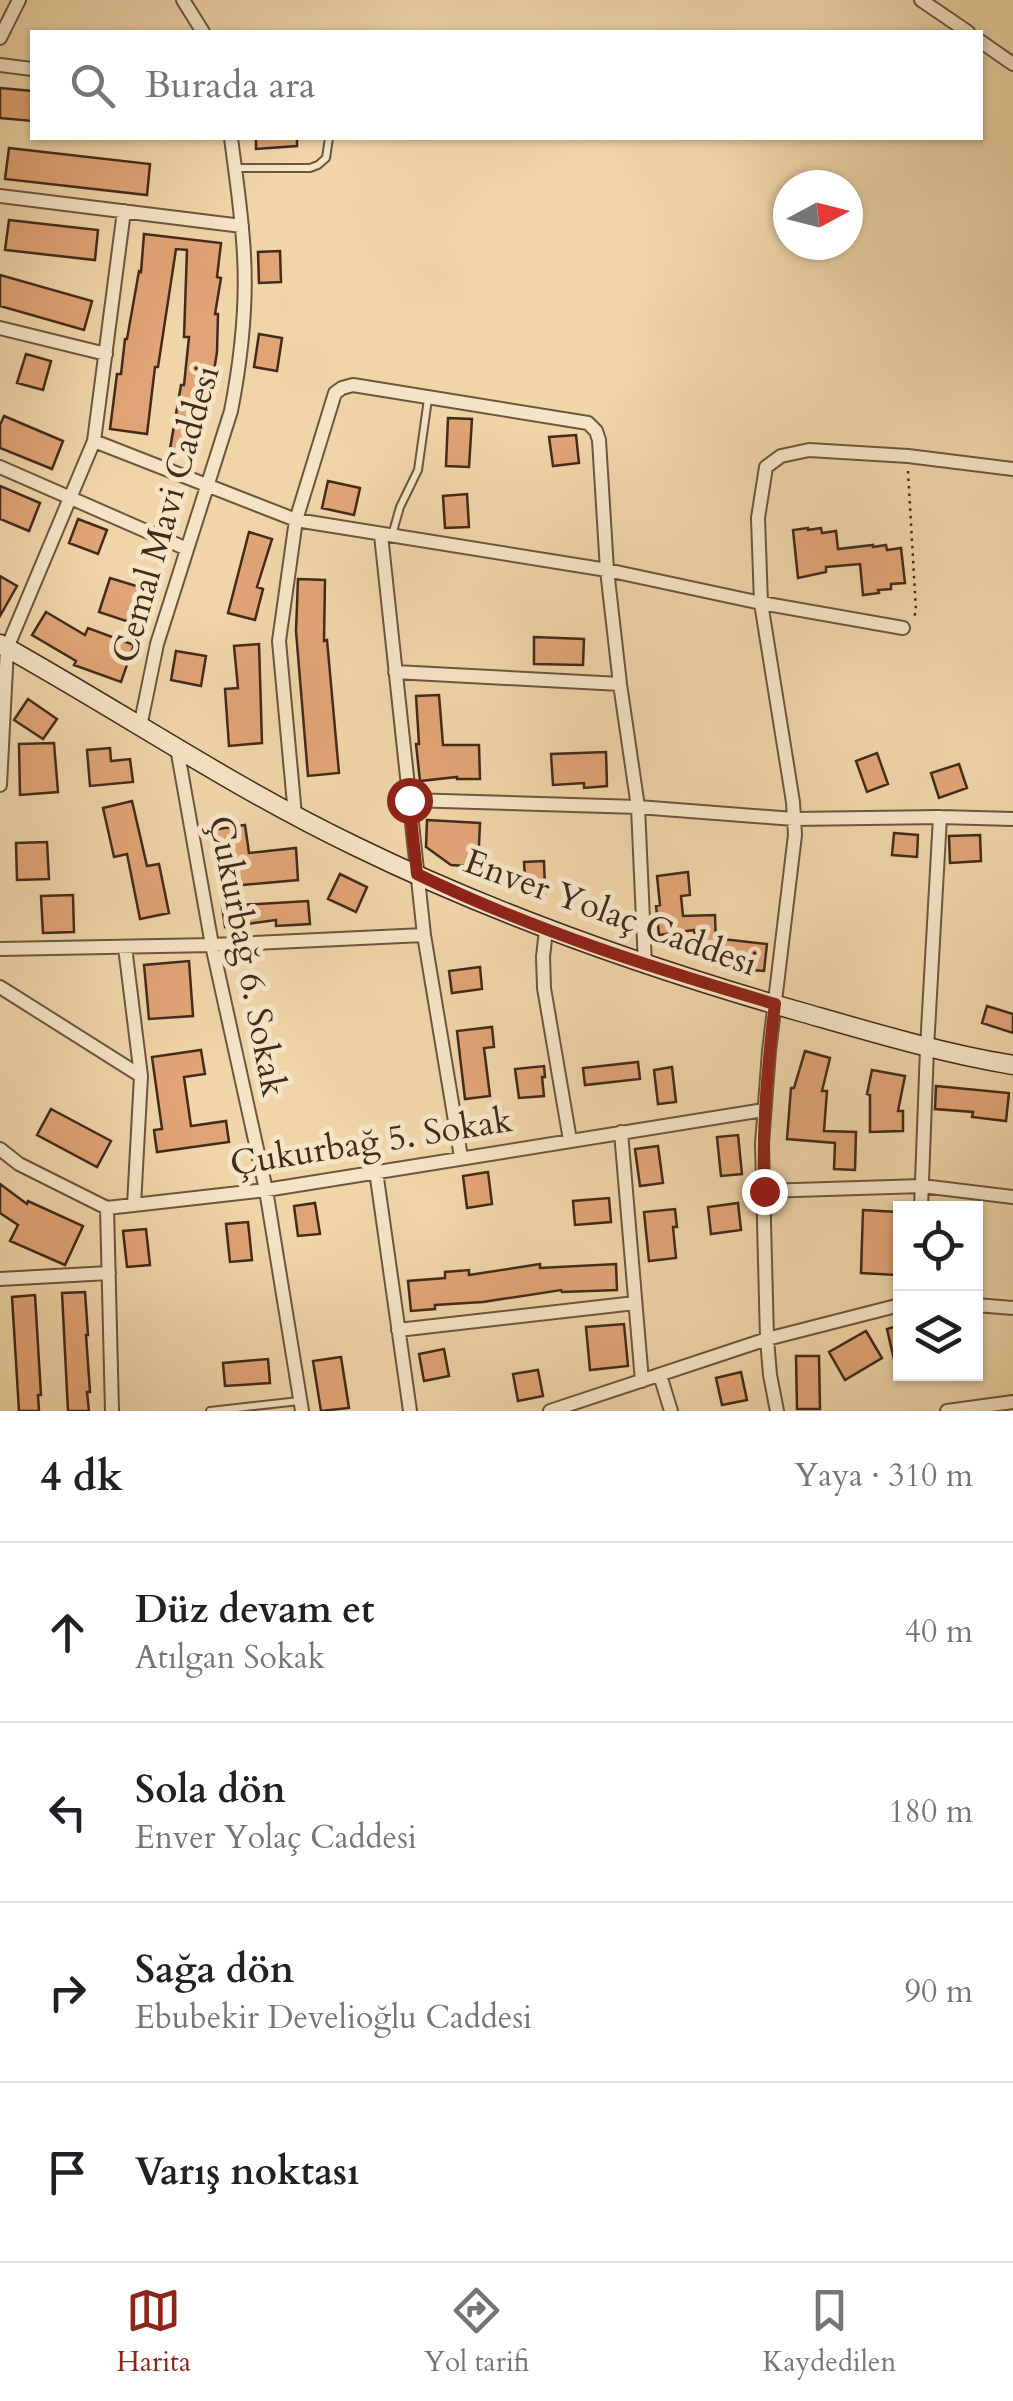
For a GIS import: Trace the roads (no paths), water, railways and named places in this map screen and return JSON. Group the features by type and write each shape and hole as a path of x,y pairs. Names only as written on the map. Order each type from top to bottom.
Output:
{"street":[{"path":"0,38 19,0"},
{"path":"183,0 202,30"},
{"path":"922,0 965,30"},
{"path":"983,43 1013,64"},
{"path":"0,65 30,68"},
{"name":"Cemal Mavi Caddesi","path":"140,727 156,644 231,412 240,362 244,311 242,226 231,140"},
{"path":"0,196 242,226"},
{"path":"0,785 4,646 94,441 124,212"},
{"path":"0,328 106,354"},
{"path":"295,815 279,642 296,520 332,398 342,388 353,385 582,422 592,427 600,440 607,570 638,807 645,965"},
{"path":"94,441 296,520 607,570 903,628"},
{"path":"777,1411 770,1375 762,1144 794,850 794,819 761,603 758,518 766,467 781,456 800,450 908,456 1013,469"},
{"path":"0,468 187,549"},
{"path":"386,535 395,672 424,935 462,1157"},
{"name":"Enver Yolaç Caddesi","path":"4,646 295,815 546,930 645,965 926,1048 1013,1065"},
{"path":"395,672 620,684"},
{"name":"Çukurbağ 6. Sokak","path":"177,748 212,944 266,1190 301,1406"},
{"path":"409,800 638,807 794,819 1013,819"},
{"path":"921,1201 940,817"},
{"path":"546,930 544,988 570,1140"},
{"path":"0,949 424,935"},
{"path":"125,947 141,1076 134,1204"},
{"path":"0,987 141,1076"},
{"name":"Çukurbağ 5. Sokak","path":"107,1208 266,1190 764,1110"},
{"path":"620,1132 642,1381"},
{"path":"0,1149 19,1164 107,1208 112,1411"},
{"path":"376,1171 410,1411"},
{"path":"764,1191 922,1186 1013,1197"},
{"path":"0,1279 109,1274"},
{"path":"398,1330 635,1304"},
{"path":"983,1306 1013,1308"},
{"path":"550,1411 566,1409 768,1338 893,1307"},
{"path":"660,1375 671,1411"},
{"path":"947,1411 1013,1402"}],"lane":[{"path":"234,168 314,167 326,158 329,140"},
{"path":"386,535 418,470 428,398"},
{"path":"210,1411 301,1406"}]}
